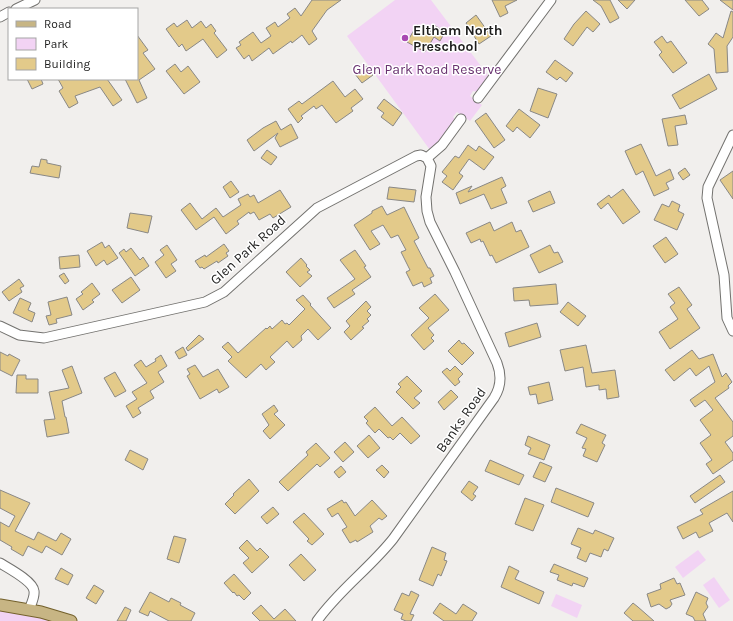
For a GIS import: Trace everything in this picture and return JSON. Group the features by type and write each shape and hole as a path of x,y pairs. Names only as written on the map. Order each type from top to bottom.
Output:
{"main road":[{"path":"0,605 53,615 71,621"}],"street":[{"path":"18,8 35,0"},
{"path":"478,98 551,0"},
{"path":"427,158 442,145 461,119"},
{"path":"733,135 708,187 707,198 724,275 727,318 733,331"},
{"name":"Glen Park Road","path":"0,326 19,335 44,338 205,302 224,292 317,208 416,156 423,155 427,158"},
{"name":"Banks Road","path":"317,621 337,595 381,553 393,539 494,398 500,385 500,375 497,363 430,222 426,197 431,166 427,158"},
{"path":"0,563 33,587 34,594 29,610"}],"green space":[{"name":"Glen Park Road Reserve","path":"395,0 431,0 490,78 477,92 473,91 470,96 482,105 470,121 457,112 453,117 456,120 440,143 430,150 347,36"},
{"path":"698,550 706,560 683,578 675,567"},
{"path":"714,577 730,600 719,608 703,585"},
{"path":"556,594 582,605 577,618 551,606"},
{"path":"0,609 14,611 57,621 0,621"}],"building":[{"path":"312,0 341,0 327,10 312,31 317,39 309,45 302,35 292,43 291,41 273,54 269,48 252,61 249,55 244,59 236,48 241,45 239,42 253,32 261,43 271,36 266,28 275,22 278,27 290,18 287,14 295,8 301,16"},
{"path":"492,0 517,0 505,6 508,13 500,17"},
{"path":"593,0 610,0 619,18 610,23 601,6"},
{"path":"618,0 635,0 627,9"},
{"path":"685,0 702,0 709,9 699,16"},
{"path":"720,0 733,0 733,10"},
{"path":"586,11 600,24 593,32 587,27 573,46 564,39 574,24"},
{"path":"731,11 733,12 733,37 727,46 728,72 716,73 714,49 708,44 716,33 723,38"},
{"path":"476,15 491,36 479,44 466,23"},
{"path":"187,20 192,28 201,21 206,28 211,24 216,31 214,33 227,50 217,58 203,39 186,51 182,44 179,47 166,29 174,23 177,27"},
{"path":"417,25 430,32 434,25 445,32 440,41 434,37 425,52 407,42"},
{"path":"138,36 148,50 143,53 155,69 139,80 147,98 137,103 126,80 138,80"},
{"path":"662,36 667,43 671,41 687,63 673,73 659,55 662,52 654,42"},
{"path":"555,60 573,73 566,82 560,77 557,80 546,72"},
{"path":"175,64 181,72 188,66 200,82 184,94 166,71"},
{"path":"366,66 373,75 362,83 355,74"},
{"path":"709,74 717,89 680,109 672,95"},
{"path":"28,80 41,80 43,84 32,89"},
{"path":"59,80 108,80 122,100 113,106 100,87 75,96 78,103 69,108 59,91 63,88"},
{"path":"333,81 345,97 355,89 363,99 351,108 353,111 336,123 322,105 316,109 314,106 301,116 303,118 298,123 288,109 299,101 302,104"},
{"path":"538,88 557,94 548,118 530,111"},
{"path":"384,99 402,113 393,126 381,117 384,113 377,108"},
{"path":"519,109 540,125 530,138 517,127 513,132 506,126"},
{"path":"486,113 505,140 494,148 475,121"},
{"path":"685,115 687,124 675,126 678,145 668,146 662,119"},
{"path":"276,121 281,130 291,124 298,138 280,147 275,138 278,133 254,151 247,140 263,128"},
{"path":"641,144 656,176 670,169 674,179 666,183 669,189 654,196 643,171 636,175 625,151"},
{"path":"468,145 476,151 479,146 494,157 484,170 469,159 459,173 463,176 453,190 442,182 447,176 442,172 455,156 459,158"},
{"path":"267,150 277,157 271,165 261,158"},
{"path":"41,159 47,160 47,163 61,166 59,178 30,173 32,166 39,167"},
{"path":"685,168 690,175 683,180 678,173"},
{"path":"733,171 733,199 720,180"},
{"path":"502,177 506,186 501,189 507,203 491,209 484,194 460,204 456,193 472,186 468,192"},
{"path":"231,181 239,192 230,198 223,187"},
{"path":"389,187 416,190 414,202 387,199"},
{"path":"623,189 640,212 623,224 608,203 601,209 597,204 609,195 611,198"},
{"path":"280,190 291,207 273,218 270,214 259,220 254,212 250,214 249,212 237,221 239,224 226,234 214,217 196,230 181,210 190,203 202,219 216,208 223,217 241,205 238,199 248,194 250,197 254,195 258,203"},
{"path":"550,191 555,203 533,212 528,201"},
{"path":"672,201 680,205 678,211 684,214 677,230 654,220 662,204 669,207"},
{"path":"382,206 387,215 404,207 419,238 414,241 428,268 430,268 434,276 430,278 432,283 424,287 422,282 413,286 406,272 410,270 401,252 406,250 398,235 391,238 383,225 371,231 380,244 370,250 354,225 372,213 372,211"},
{"path":"130,213 152,216 148,233 127,228"},
{"path":"490,222 494,231 512,222 516,232 521,230 529,247 496,263 492,255 490,256 483,241 481,242 480,239 471,243 466,233"},
{"path":"666,237 678,254 665,263 653,246"},
{"path":"102,242 105,248 109,245 118,258 107,265 104,260 96,266 87,251"},
{"path":"224,244 229,251 226,253 228,256 218,263 217,261 204,269 202,267 200,268 195,261 205,255 206,257"},
{"path":"167,245 177,260 171,264 176,271 166,278 155,262 164,255 160,250"},
{"path":"550,245 554,253 558,252 563,262 539,273 530,255"},
{"path":"131,248 140,260 143,257 149,266 135,276 119,253 124,249 126,252"},
{"path":"355,250 366,266 364,267 371,277 352,290 355,294 334,308 327,298 355,279 340,260"},
{"path":"79,255 80,267 60,269 59,257"},
{"path":"301,258 310,270 307,272 312,276 300,287 286,272"},
{"path":"64,273 69,281 65,284 59,276"},
{"path":"131,277 140,290 122,303 112,290"},
{"path":"19,279 24,286 20,288 22,292 9,301 2,292"},
{"path":"92,283 100,294 92,300 94,302 83,310 76,299 83,294 81,292"},
{"path":"556,284 558,304 530,306 529,300 514,301 513,288"},
{"path":"679,287 692,305 687,309 700,328 670,349 659,332 678,319 670,307 675,303 668,294"},
{"path":"435,294 449,310 428,328 434,335 431,338 434,341 424,350 411,335 429,318 419,308"},
{"path":"303,295 331,328 318,340 308,329 301,336 302,340 293,348 287,341 270,357 275,362 266,370 261,364 246,378 228,361 232,357 222,347 228,342 238,353 266,328 267,329 270,326 272,329 282,320 285,324 287,323 289,325 305,309 296,300"},
{"path":"67,297 72,315 56,319 57,323 49,325 46,316 51,315 48,302"},
{"path":"20,298 31,303 28,310 35,313 32,322 13,313"},
{"path":"366,301 371,307 367,311 371,315 367,319 369,321 351,340 344,332 350,326 346,321"},
{"path":"568,302 586,316 578,326 560,312"},
{"path":"537,323 541,337 509,347 505,333"},
{"path":"199,335 204,339 188,351 186,348"},
{"path":"459,340 474,353 462,365 448,351"},
{"path":"586,345 592,373 615,370 619,397 607,399 606,389 599,390 599,385 586,387 583,367 565,371 560,350"},
{"path":"183,347 187,355 179,359 175,352"},
{"path":"692,350 699,359 713,354 722,377 726,373 732,382 728,386 729,388 715,398 733,422 733,436 725,442 733,453 733,460 713,474 706,464 712,460 700,443 711,435 700,420 713,410 705,400 695,407 690,400 715,382 709,366 696,376 690,368 674,381 665,370"},
{"path":"0,352 8,356 9,354 20,360 12,376 0,370"},
{"path":"161,355 167,366 158,372 164,382 150,391 154,398 138,408 141,413 133,418 126,406 137,399 132,392 147,383 134,365 141,360 146,367 156,361 155,359"},
{"path":"195,365 203,377 218,369 229,387 219,393 217,389 200,399 187,376 190,374 187,369"},
{"path":"72,366 82,393 62,401 69,433 47,437 44,420 55,419 49,392 69,388 62,370"},
{"path":"455,366 463,374 458,379 460,382 455,386 442,372 447,368 450,371"},
{"path":"115,372 126,391 115,397 104,378"},
{"path":"17,375 26,375 26,379 38,379 38,393 16,393"},
{"path":"407,376 422,391 414,398 420,403 413,409 396,392 401,387 398,384"},
{"path":"549,382 553,400 538,404 536,394 530,395 528,387"},
{"path":"451,390 458,397 444,410 438,402"},
{"path":"274,405 278,411 274,414 285,425 270,439 263,431 269,425 262,414"},
{"path":"375,407 392,426 402,417 420,436 411,444 400,433 393,440 390,437 388,438 379,429 375,433 366,423 368,421 364,417"},
{"path":"581,424 606,435 602,443 605,445 597,462 583,456 586,449 582,448 587,438 576,433"},
{"path":"369,435 380,448 368,458 357,446"},
{"path":"528,436 550,445 544,460 528,454 531,448 525,445"},
{"path":"345,442 354,452 343,462 334,452"},
{"path":"316,443 330,458 320,467 317,464 288,491 279,482 308,455 306,452"},
{"path":"130,450 148,459 143,470 125,460"},
{"path":"490,460 524,475 519,485 485,471"},
{"path":"540,462 552,467 545,482 533,477"},
{"path":"382,465 389,472 384,478 376,470"},
{"path":"341,466 346,472 339,478 334,472"},
{"path":"720,475 725,482 695,503 690,496"},
{"path":"249,479 259,491 235,514 225,504"},
{"path":"469,481 478,487 473,494 476,496 472,501 461,492"},
{"path":"556,488 594,503 588,517 551,502"},
{"path":"0,490 30,503 15,531 34,540 38,532 56,541 61,533 71,539 62,555 46,546 42,553 28,546 23,556 0,540 0,522 9,527 15,516 0,508"},
{"path":"733,491 733,522 727,513 709,523 713,531 699,538 696,532 683,539 677,527 703,514 700,510"},
{"path":"525,498 544,505 533,531 515,524"},
{"path":"342,500 344,503 346,502 355,516 372,500 387,516 382,520 379,518 370,526 373,532 357,542 356,540 350,543 342,530 347,527 338,513 332,517 327,509"},
{"path":"273,507 279,514 267,524 261,517"},
{"path":"304,513 324,534 312,545 307,541 309,539 293,522"},
{"path":"578,528 593,534 595,530 614,538 608,551 604,549 601,557 590,553 586,562 577,558 581,548 571,544"},
{"path":"174,536 186,539 179,563 167,559"},
{"path":"247,540 257,551 260,548 269,557 252,573 243,563 249,558 239,548"},
{"path":"432,547 446,553 444,560 447,561 441,576 438,574 433,586 419,580"},
{"path":"301,554 316,570 304,581 289,565"},
{"path":"554,564 588,578 584,587 573,583 572,586 557,580 559,575 550,572"},
{"path":"509,566 519,571 515,579 544,592 539,604 501,587"},
{"path":"61,568 73,575 68,585 55,579"},
{"path":"234,574 251,593 244,600 239,595 237,596 234,592 233,593 224,583"},
{"path":"674,578 677,584 680,583 685,595 670,600 672,604 666,609 659,604 651,607 647,594 661,589 660,584"},
{"path":"94,585 104,591 96,604 86,598"},
{"path":"411,591 419,595 410,614 414,615 411,621 406,621 401,619 403,614 394,610 402,593 409,596"},
{"path":"150,592 169,602 171,598 181,603 180,605 195,613 191,621 169,621 150,611 148,616 139,612"},
{"path":"696,592 708,598 706,603 708,607 703,614 706,621 695,621 693,617 686,614"},
{"path":"440,603 456,614 463,604 477,613 472,621 444,621 433,613"},
{"path":"633,603 654,621 633,621 624,613"},
{"path":"261,605 274,619 285,609 296,621 260,621 252,613"},
{"path":"125,607 131,610 126,621 117,621"}],"place":[{"name":"Eltham North Preschool","path":"405,38"}]}
